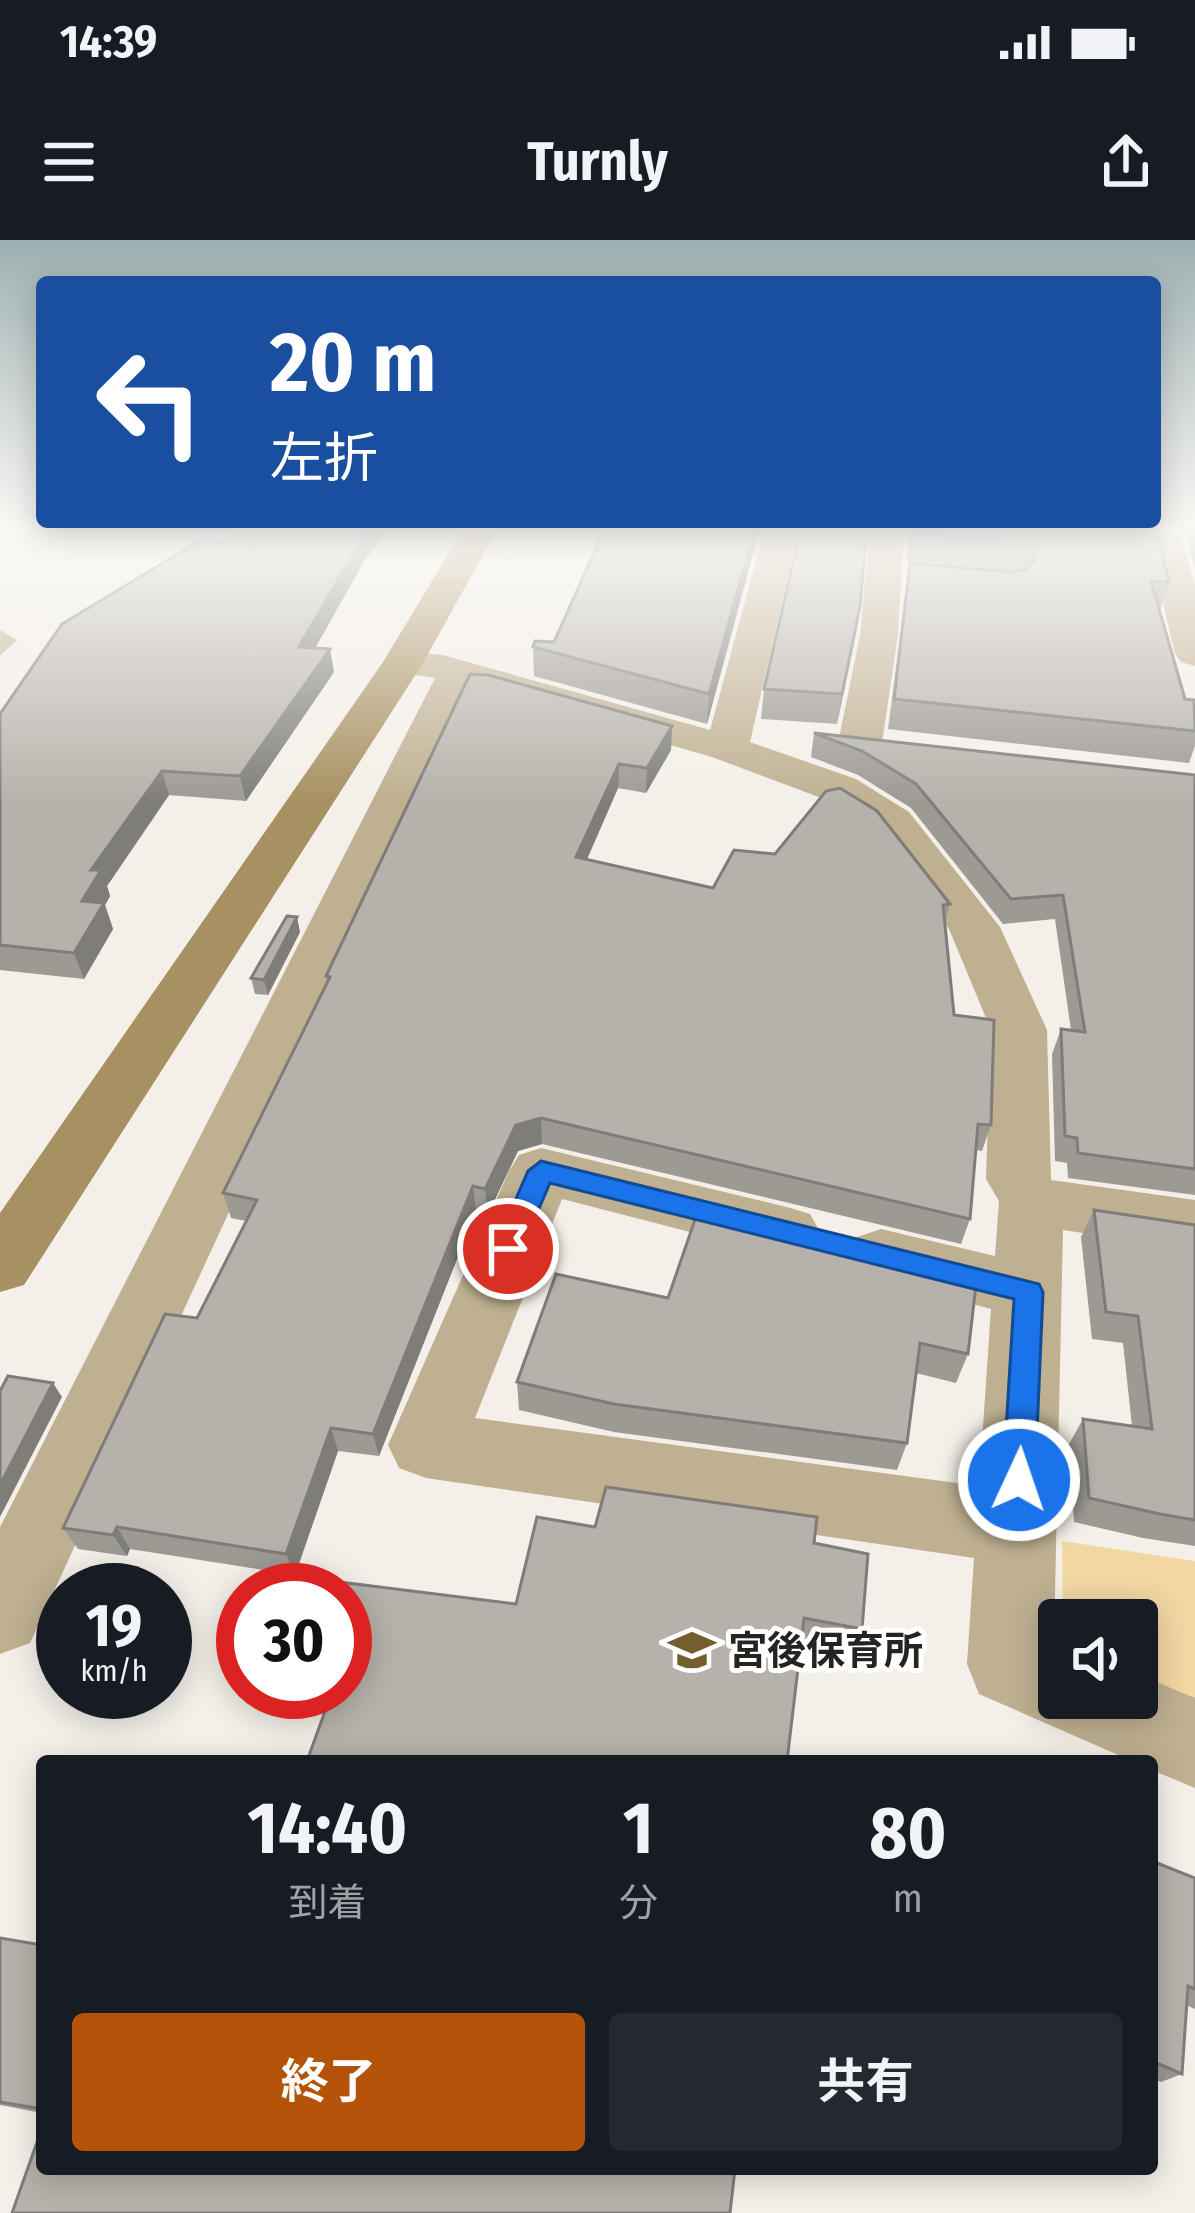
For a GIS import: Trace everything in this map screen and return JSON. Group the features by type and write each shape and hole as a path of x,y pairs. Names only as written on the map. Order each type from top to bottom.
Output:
{"street":[{"path":"0,1614 431,668 448,620"},
{"path":"727,748 759,620"},
{"path":"860,743 880,620"},
{"path":"1190,620 1195,654"},
{"path":"431,668 727,748 840,789 892,822 974,927 1019,1030 1018,1179 1031,1201 1010,1664 1038,1675"},
{"path":"6,1247 431,668"},
{"path":"727,748 766,733 904,748"},
{"path":"1017,1528 426,1445 541,1171 1029,1292"},
{"path":"1031,1201 1195,1225"},
{"path":"1139,1719 1195,1743"}],"lane":[{"path":"0,636 7,640 0,650"}],"shaded area":[{"path":"1062,1541 1195,1561 1195,1703 1158,1688 1158,1599 1063,1599"}],"building":[{"path":"68,620 315,620 299,647 330,649 240,776 162,771 91,870 101,870 82,901 104,903 74,953 0,945 0,714"},
{"path":"564,620 729,620 709,694 533,647 535,641 554,642"},
{"path":"780,620 857,620 842,694 764,689"},
{"path":"903,620 1162,620 1185,699 1194,700 1195,731 894,699"},
{"path":"470,674 672,726 647,768 619,764 576,857 713,888 734,850 775,854 826,791 840,788 877,811 950,904 943,905 954,1015 994,1020 991,1125 978,1124 970,1219 541,1118 516,1125 485,1189 473,1186 373,1434 331,1428 286,1554 117,1527 113,1535 63,1528 165,1314 197,1318 257,1200 223,1193 330,977 326,976"},
{"path":"814,733 1195,775 1195,1169 1078,1153 1077,1138 1065,1136 1061,1029 1085,1032 1063,895 1011,899 916,784 862,751"},
{"path":"287,916 297,917 264,980 251,978"},
{"path":"699,1208 966,1276 966,1283 976,1285 968,1354 920,1343 907,1443 614,1404 517,1382 556,1274 668,1298"},
{"path":"1094,1210 1195,1225 1195,1520 1089,1498 1083,1419 1152,1429 1138,1316 1106,1312"},
{"path":"8,1376 53,1383 0,1485 0,1391"},
{"path":"606,1487 817,1517 814,1543 868,1554 862,1629 804,1618 788,1755 309,1755 322,1719 372,1719 372,1586 516,1604 537,1517 595,1527"},
{"path":"1158,1863 1195,1878 1195,1989 1188,1986 1182,2074 1158,2064"},
{"path":"0,1938 36,1944 36,2108 0,2102"},
{"path":"36,2145 36,2175 734,2175 730,2213 12,2213"}],"place":[{"name":"宮後保育所","path":"692,1650"}],"route":[{"path":"508,1249 541,1171 1029,1292 1019,1480"}]}
